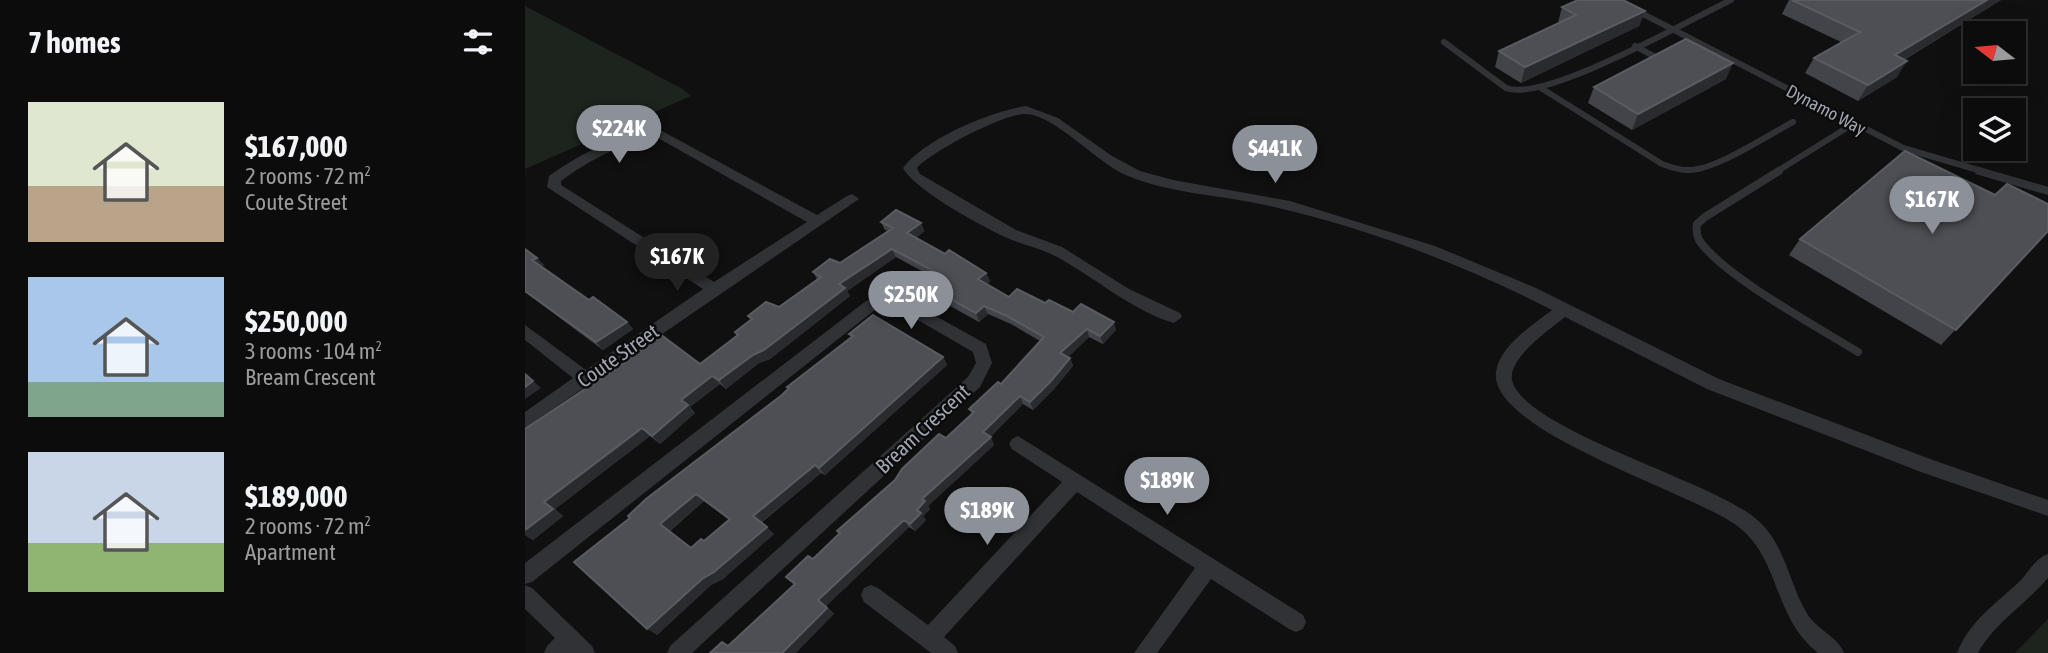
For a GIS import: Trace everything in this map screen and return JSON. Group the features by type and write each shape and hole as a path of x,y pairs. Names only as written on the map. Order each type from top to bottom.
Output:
{"street":[{"path":"1174,317 1124,293 1057,251 1011,234 958,205 915,177 910,168 911,164 921,155 989,121 1014,111 1031,111 1066,129 1105,159 1132,173 1159,181 1290,206 1428,247 1473,265 1713,384 1927,466 2048,508"},
{"path":"714,289 554,187 554,179 574,166 635,138 660,134 816,221"},
{"name":"Coute Street","path":"525,421 714,289 852,199"},
{"name":"Bream Crescent","path":"525,575 870,305 883,301 900,303 979,348 985,363 974,382 677,653"},
{"path":"1563,309 1510,359 1504,371 1506,387 1511,394 1521,405 1560,430 1718,504 1751,524 1765,539 1775,556 1800,620 1810,634 1834,653"},
{"path":"525,331 586,379"},
{"path":"1018,444 1207,568 1296,622"},
{"path":"929,639 1075,481"},
{"path":"1967,653 1971,642 2000,609 2025,589 2048,563"},
{"path":"1144,653 1207,568"},
{"path":"525,595 578,646 554,653"},
{"path":"871,595 948,653"}],"lane":[{"name":"Dynamo Way","path":"1616,0 1903,148 2048,191"},
{"path":"1444,42 1507,89 1526,93 1577,74 1731,0"},
{"path":"1635,46 1659,59"},
{"path":"1648,65 1667,54"},
{"path":"1541,88 1662,164 1683,170 1694,170 1713,162 1793,122"},
{"path":"1853,124 1705,217 1697,224 1696,230 1704,246 1732,269 1858,352"}],"shaded area":[{"path":"525,6 681,88 691,96 525,169"},
{"path":"2048,619 2048,653 2015,653"}],"building":[{"path":"1578,0 1623,0 1645,11 1525,67 1499,51 1576,15 1562,7"},
{"path":"1792,0 1987,0 1895,55 1907,61 1868,85 1814,58 1860,32"},
{"path":"1686,39 1733,63 1638,114 1594,87"},
{"path":"1905,151 1995,195 2007,184 2048,204 2048,231 1956,330 1800,239"},
{"path":"896,210 921,223 907,233 945,254 949,250 986,273 978,279 1009,297 1017,289 1045,303 1049,300 1073,312 1081,304 1114,322 1100,336 1087,329 1060,353 1070,358 1051,381 1030,402 1020,396 983,432 991,437 922,499 925,501 917,510 921,513 910,524 904,520 818,600 827,608 782,653 710,653 722,642 728,646 795,584 786,577 808,556 813,559 840,533 837,531 895,480 902,469 939,434 946,438 974,412 969,409 998,382 1001,384 1044,337 984,306 976,313 937,292 942,288 935,284 945,277 892,249 839,284 845,288 764,350 719,380 712,376 681,400 688,405 652,436 642,428 544,502 553,509 525,530 525,429 627,361 625,360 660,334 700,364 738,335 735,332 752,319 748,316 766,302 779,307 821,277 813,272 830,259 840,263 893,228 881,222"},
{"path":"525,249 537,258 532,260 589,300 593,297 627,322 596,342 525,291"},
{"path":"873,315 943,357 819,468 815,465 753,516 767,527 702,579 647,629 574,562 630,518 628,516 646,499 782,395 789,388 787,387 853,336 849,334","holes":["696,494 730,519 704,541 701,539 691,548 660,524"]},
{"path":"525,374 533,381 525,387"}]}
